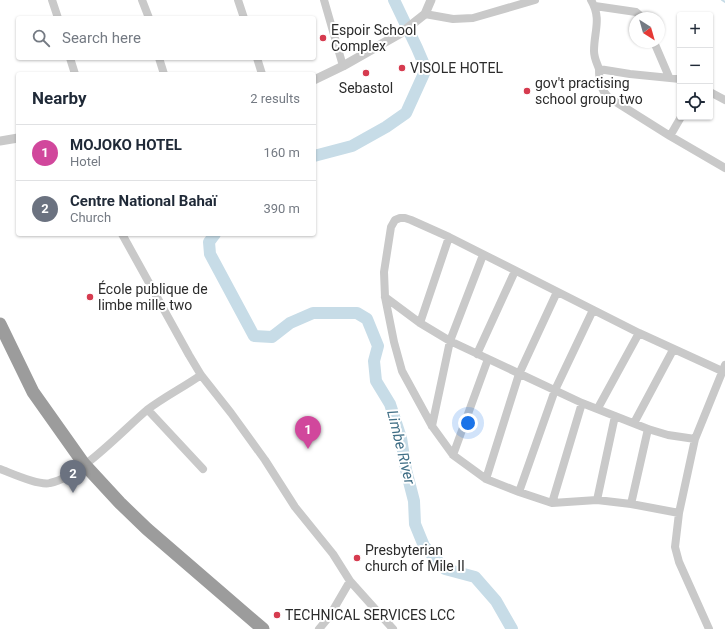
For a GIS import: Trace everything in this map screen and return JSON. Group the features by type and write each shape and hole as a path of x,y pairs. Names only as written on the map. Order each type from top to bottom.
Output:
{"highway":[{"path":"0,325 33,392 84,464 120,503 147,529 263,629"}],"street":[{"path":"52,0 57,16"},
{"path":"142,0 148,16"},
{"path":"238,0 243,16"},
{"path":"324,0 343,66"},
{"path":"316,79 343,66 401,33 425,14 431,0"},
{"path":"425,14 453,19 473,18 535,0"},
{"path":"593,3 636,12"},
{"path":"593,3 598,16 594,51 599,69 600,86 603,91 608,97 725,168"},
{"path":"657,48 669,77"},
{"path":"71,60 74,72"},
{"path":"160,60 163,72"},
{"path":"258,60 261,72"},
{"path":"599,69 630,74 677,78"},
{"path":"713,94 725,100"},
{"path":"670,136 679,120"},
{"path":"0,141 16,138"},
{"path":"679,513 631,504 597,500 552,503 486,479 453,455 432,426 402,371 394,342 385,297 384,272 391,227 395,220 405,218 449,237 673,350 724,368 695,439 679,513 675,546 685,576 709,629"},
{"path":"123,236 201,376 231,413 265,460 295,507 333,554 350,581 393,629"},
{"path":"420,323 449,237"},
{"path":"432,426 450,341 483,255"},
{"path":"477,354 515,271"},
{"path":"486,479 519,374 556,292"},
{"path":"385,297 420,323 450,341 582,403 598,408 648,429 668,435 695,439"},
{"path":"519,492 554,390 593,310"},
{"path":"598,408 638,333"},
{"path":"634,423 673,350"},
{"path":"453,455 488,359"},
{"path":"0,469 47,484 71,474 148,410 201,376"},
{"path":"552,503 582,403"},
{"path":"148,410 203,469"},
{"path":"597,500 615,416"},
{"path":"631,504 648,429"},
{"path":"319,629 329,616 350,581"}],"waterway":[{"name":"Limbe River","path":"316,155 352,146 386,127 406,113 426,69 394,0"},
{"name":"Limbe River","path":"214,236 209,242 210,254 254,336 272,337 290,323 313,313 357,313 367,319 378,346 374,361 376,381 390,404 401,438 406,470 414,501 415,524 424,546 445,569 475,577 496,601 512,629"}],"place":[{"name":"Espoir School Complex","path":"323,38"},
{"name":"VISOLE HOTEL","path":"402,68"},
{"name":"Sebastol","path":"366,73"},
{"name":"gov't practising school group two","path":"527,91"},
{"name":"École publique de limbe mille two","path":"90,297"},
{"name":"MOJOKO HOTEL","path":"308,449"},
{"name":"Centre National Bahaï","path":"73,493"},
{"name":"Presbyterian church of Mile II","path":"357,558"},
{"name":"TECHNICAL SERVICES LCC","path":"277,615"}]}
